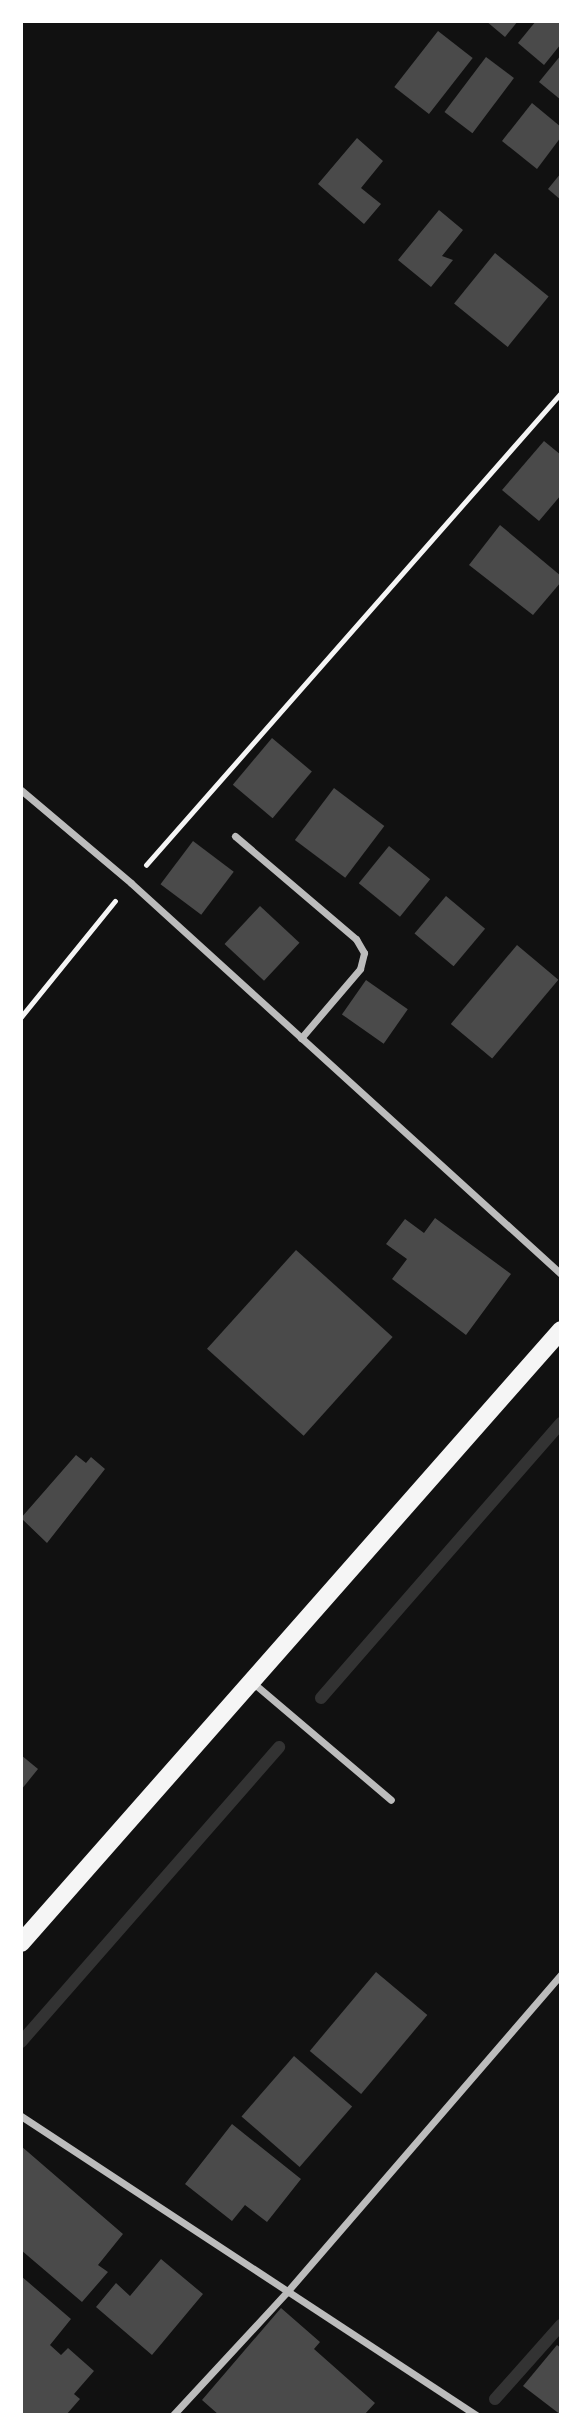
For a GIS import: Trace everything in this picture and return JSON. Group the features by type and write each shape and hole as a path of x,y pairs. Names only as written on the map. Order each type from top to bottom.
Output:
{"main road":[{"path":"21,1943 561,1330"}],"street":[{"path":"21,790 131,883 561,1274"},
{"path":"235,836 356,939 364,953 360,969 301,1038"},
{"path":"251,1682 391,1800"},
{"path":"173,2415 286,2292 561,1973"},
{"path":"21,2116 476,2415"}],"path":[{"path":"21,1017 131,883 561,393"}],"building":[{"path":"486,21 518,21 505,37"},
{"path":"536,21 561,21 561,44 544,65 518,43"},
{"path":"438,31 473,58 429,114 394,87"},
{"path":"561,55 561,100 539,82"},
{"path":"486,57 514,78 472,133 444,112"},
{"path":"532,103 561,127 561,137 537,169 502,141"},
{"path":"357,138 383,161 361,188 381,204 364,224 318,184"},
{"path":"561,173 561,200 548,189"},
{"path":"439,210 463,230 442,256 453,260 431,287 398,260"},
{"path":"495,253 549,296 508,347 454,304"},
{"path":"544,441 561,455 561,495 539,521 502,490"},
{"path":"500,525 561,576 561,582 533,615 469,565"},
{"path":"272,738 312,771 273,818 233,785"},
{"path":"334,788 384,826 345,878 295,840"},
{"path":"193,841 234,872 201,915 161,884"},
{"path":"389,846 430,879 400,917 359,883"},
{"path":"446,896 485,929 454,966 415,934"},
{"path":"260,906 299,943 264,981 225,944"},
{"path":"517,945 558,980 492,1059 451,1024"},
{"path":"366,980 408,1009 384,1044 342,1014"},
{"path":"435,1218 511,1274 466,1335 392,1279 407,1259 386,1244 405,1219 424,1233"},
{"path":"296,1250 393,1337 304,1436 207,1349"},
{"path":"76,1455 86,1463 91,1457 105,1469 47,1543 21,1518"},
{"path":"21,1755 38,1769 21,1790"},
{"path":"376,1972 427,2015 361,2094 310,2051"},
{"path":"294,2056 352,2107 300,2167 242,2116"},
{"path":"232,2124 301,2179 267,2222 245,2205 232,2221 185,2184"},
{"path":"21,2146 123,2234 98,2265 108,2272 82,2302 21,2250"},
{"path":"161,2259 203,2294 152,2355 96,2307 116,2283 130,2296"},
{"path":"21,2276 71,2319 50,2345 61,2355 68,2348 94,2371 74,2394 80,2399 66,2415 21,2415"},
{"path":"281,2308 320,2342 314,2349 375,2403 364,2415 219,2415 202,2400"},
{"path":"557,2345 561,2348 561,2415 523,2386"}],"waterway":[{"path":"321,1698 561,1423"},
{"path":"21,2042 279,1747"},
{"path":"495,2399 561,2325"}]}
